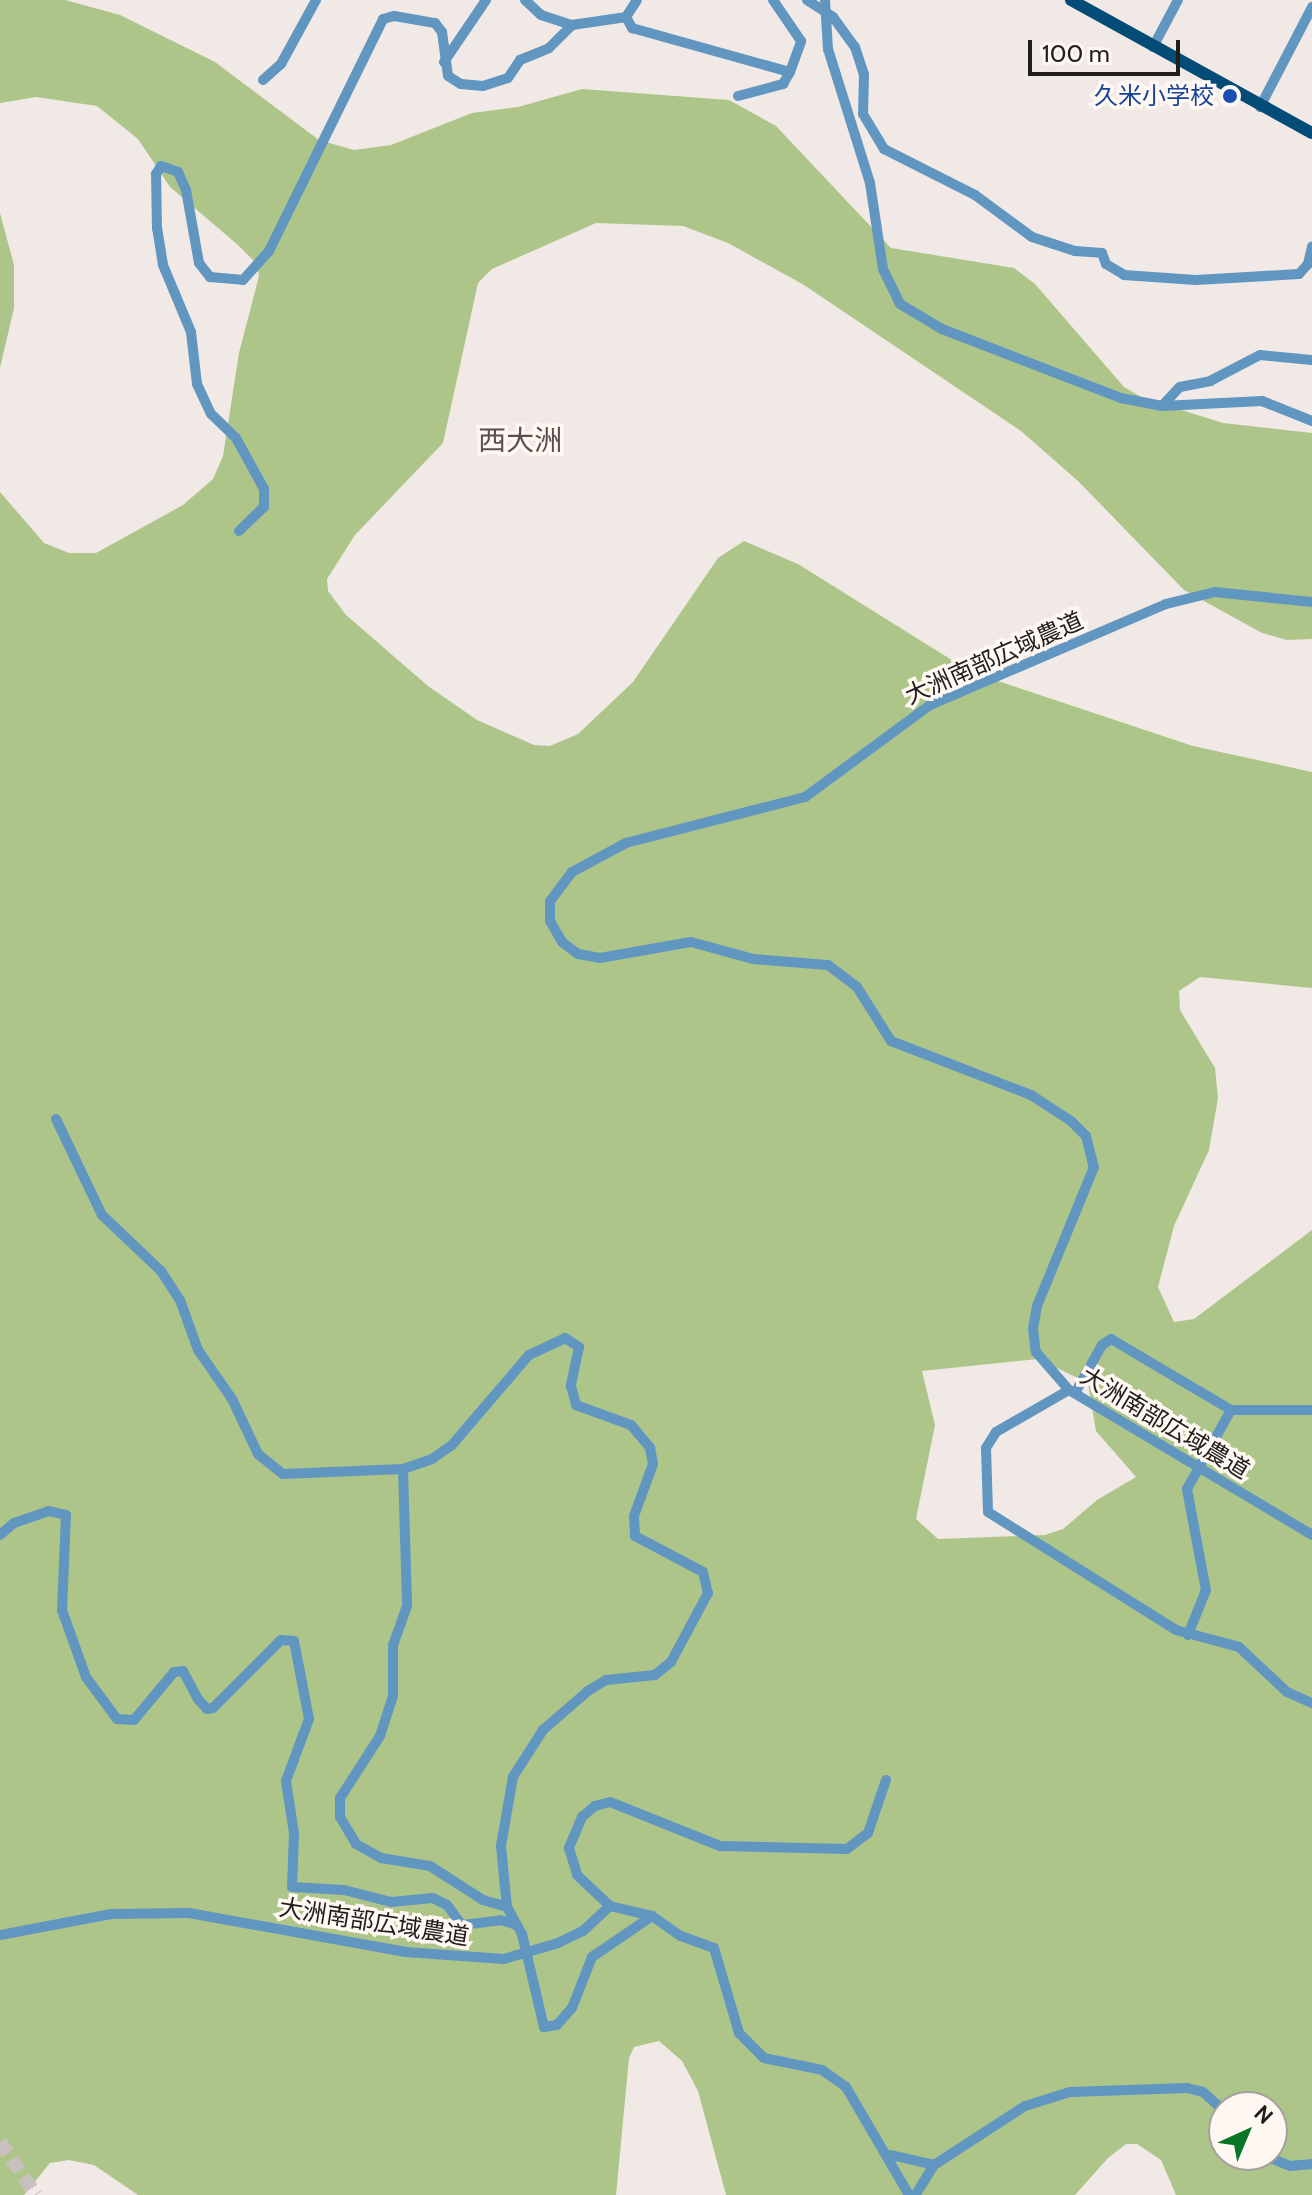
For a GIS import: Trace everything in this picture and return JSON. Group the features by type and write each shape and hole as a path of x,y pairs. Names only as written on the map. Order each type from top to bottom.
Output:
{"main road":[{"path":"1071,0 1312,133"}],"street":[{"path":"263,80 281,64 316,0"},
{"path":"444,62 486,0"},
{"path":"525,0 541,15 572,25 626,17 637,0"},
{"path":"738,96 783,84 790,72 801,41 773,0"},
{"path":"807,0 824,5 855,47 864,74 863,114 884,149 975,195 1032,237 1075,251 1102,253 1106,264 1124,275 1196,280 1299,274 1308,264 1312,246"},
{"path":"1153,47 1178,0"},
{"path":"824,5 828,49 878,215 883,269 900,304 942,329 1121,398 1162,406 1262,401 1312,421"},
{"path":"1260,107 1312,7"},
{"path":"239,531 264,507 264,489 236,438 211,414 197,384 191,332 163,265 156,174 161,166 178,172 186,190 191,238 210,277 243,280 269,251 383,19 394,16 435,23 442,32 448,76 461,84 496,82 508,78 520,60 549,48 572,25"},
{"path":"626,17 632,28 790,72"},
{"path":"1162,406 1180,387 1210,381 1260,355 1312,360"},
{"name":"大洲南部広域農道","path":"1312,602 1215,592 1166,604 930,705 805,797 626,843 572,872 550,901 550,921 562,942 578,954 600,958 691,942 753,959 828,965 857,987 891,1041 1031,1095 1071,1121 1086,1136 1094,1167 1046,1280 1033,1329 1036,1352 1072,1392 1312,1535"},
{"path":"56,1119 102,1215 161,1271 180,1300 198,1350 232,1399 258,1454 272,1469 304,1475 403,1469 452,1445 529,1355 549,1343 571,1340 579,1347 571,1386 576,1405 631,1425 650,1448 653,1464 634,1516 635,1536 703,1572 708,1581 708,1593 671,1662 655,1675 606,1680 588,1691 527,1751 505,1804 501,1846 507,1907 525,1956 538,2017 544,2027 557,2025 572,2008 592,1957 652,1916"},
{"path":"1312,1410 1231,1410 1111,1339 1102,1345 1072,1392 996,1432 986,1448 988,1512 1188,1635 1239,1647 1287,1692 1312,1703"},
{"path":"1188,1635 1206,1590 1187,1505 1187,1489 1197,1466 1231,1410"},
{"path":"403,1469 407,1606 393,1645 393,1696 380,1736 340,1798 340,1817 356,1844 381,1858 430,1866 483,1900 507,1907"},
{"path":"0,1535 14,1523 49,1511 66,1515 62,1610 86,1677 117,1719 134,1720 174,1672 183,1671 198,1699 207,1709 213,1708 281,1640 294,1641 309,1719 286,1781 294,1833 292,1887 344,1890 391,1902 433,1898 447,1905 462,1925 500,1920 514,1924"},
{"path":"886,1780 868,1833 847,1849 720,1846 630,1807 610,1802 595,1806 582,1817 569,1848 577,1875 610,1906 652,1916 681,1936 714,1948 731,2011 751,2048 764,2058 822,2070 836,2079 889,2154 912,2195 934,2165 1025,2106 1070,2092 1187,2088 1208,2097"},
{"name":"大洲南部広域農道","path":"0,1935 111,1914 189,1913 405,1952 467,1959 525,1956 583,1931 610,1906"},
{"path":"889,2154 934,2165"},
{"path":"1288,2165 1312,2164"}],"green space":[{"path":"0,0 65,0 120,15 215,62 319,140 354,150 391,145 472,113 518,107 582,89 729,100 776,126 891,248 1014,268 1035,284 1124,387 1143,398 1223,423 1312,433 1312,639 1287,640 1262,633 1184,590 1078,481 1021,431 804,285 728,243 683,226 596,223 492,269 478,283 443,443 355,535 327,579 328,591 346,615 428,686 477,720 534,745 550,746 578,734 633,682 718,558 744,541 798,564 971,672 1193,746 1312,772 1312,988 1200,977 1179,991 1180,1010 1215,1068 1218,1098 1209,1150 1174,1226 1158,1287 1174,1322 1194,1319 1312,1230 1312,2195 1176,2195 1161,2160 1137,2144 1126,2144 1108,2158 1075,2195 726,2195 698,2091 682,2061 659,2041 634,2047 629,2058 616,2195 138,2195 94,2165 69,2160 50,2163 24,2195 0,2195 0,492 44,543 69,553 96,553 183,505 213,479 223,456 239,353 259,276 257,264 238,245 170,187 138,139 97,106 36,97 0,103","holes":["1038,1359 1088,1383 1096,1431 1136,1477 1097,1500 1063,1529 1045,1535 938,1539 916,1519 935,1425 922,1371"]},
{"path":"0,213 14,265 14,308 0,368"}],"tunnel":[{"path":"0,2142 36,2195"}],"place":[{"name":"久米小学校","path":"1230,96"}],"district":[{"name":"西大洲","path":"520,440"}]}
